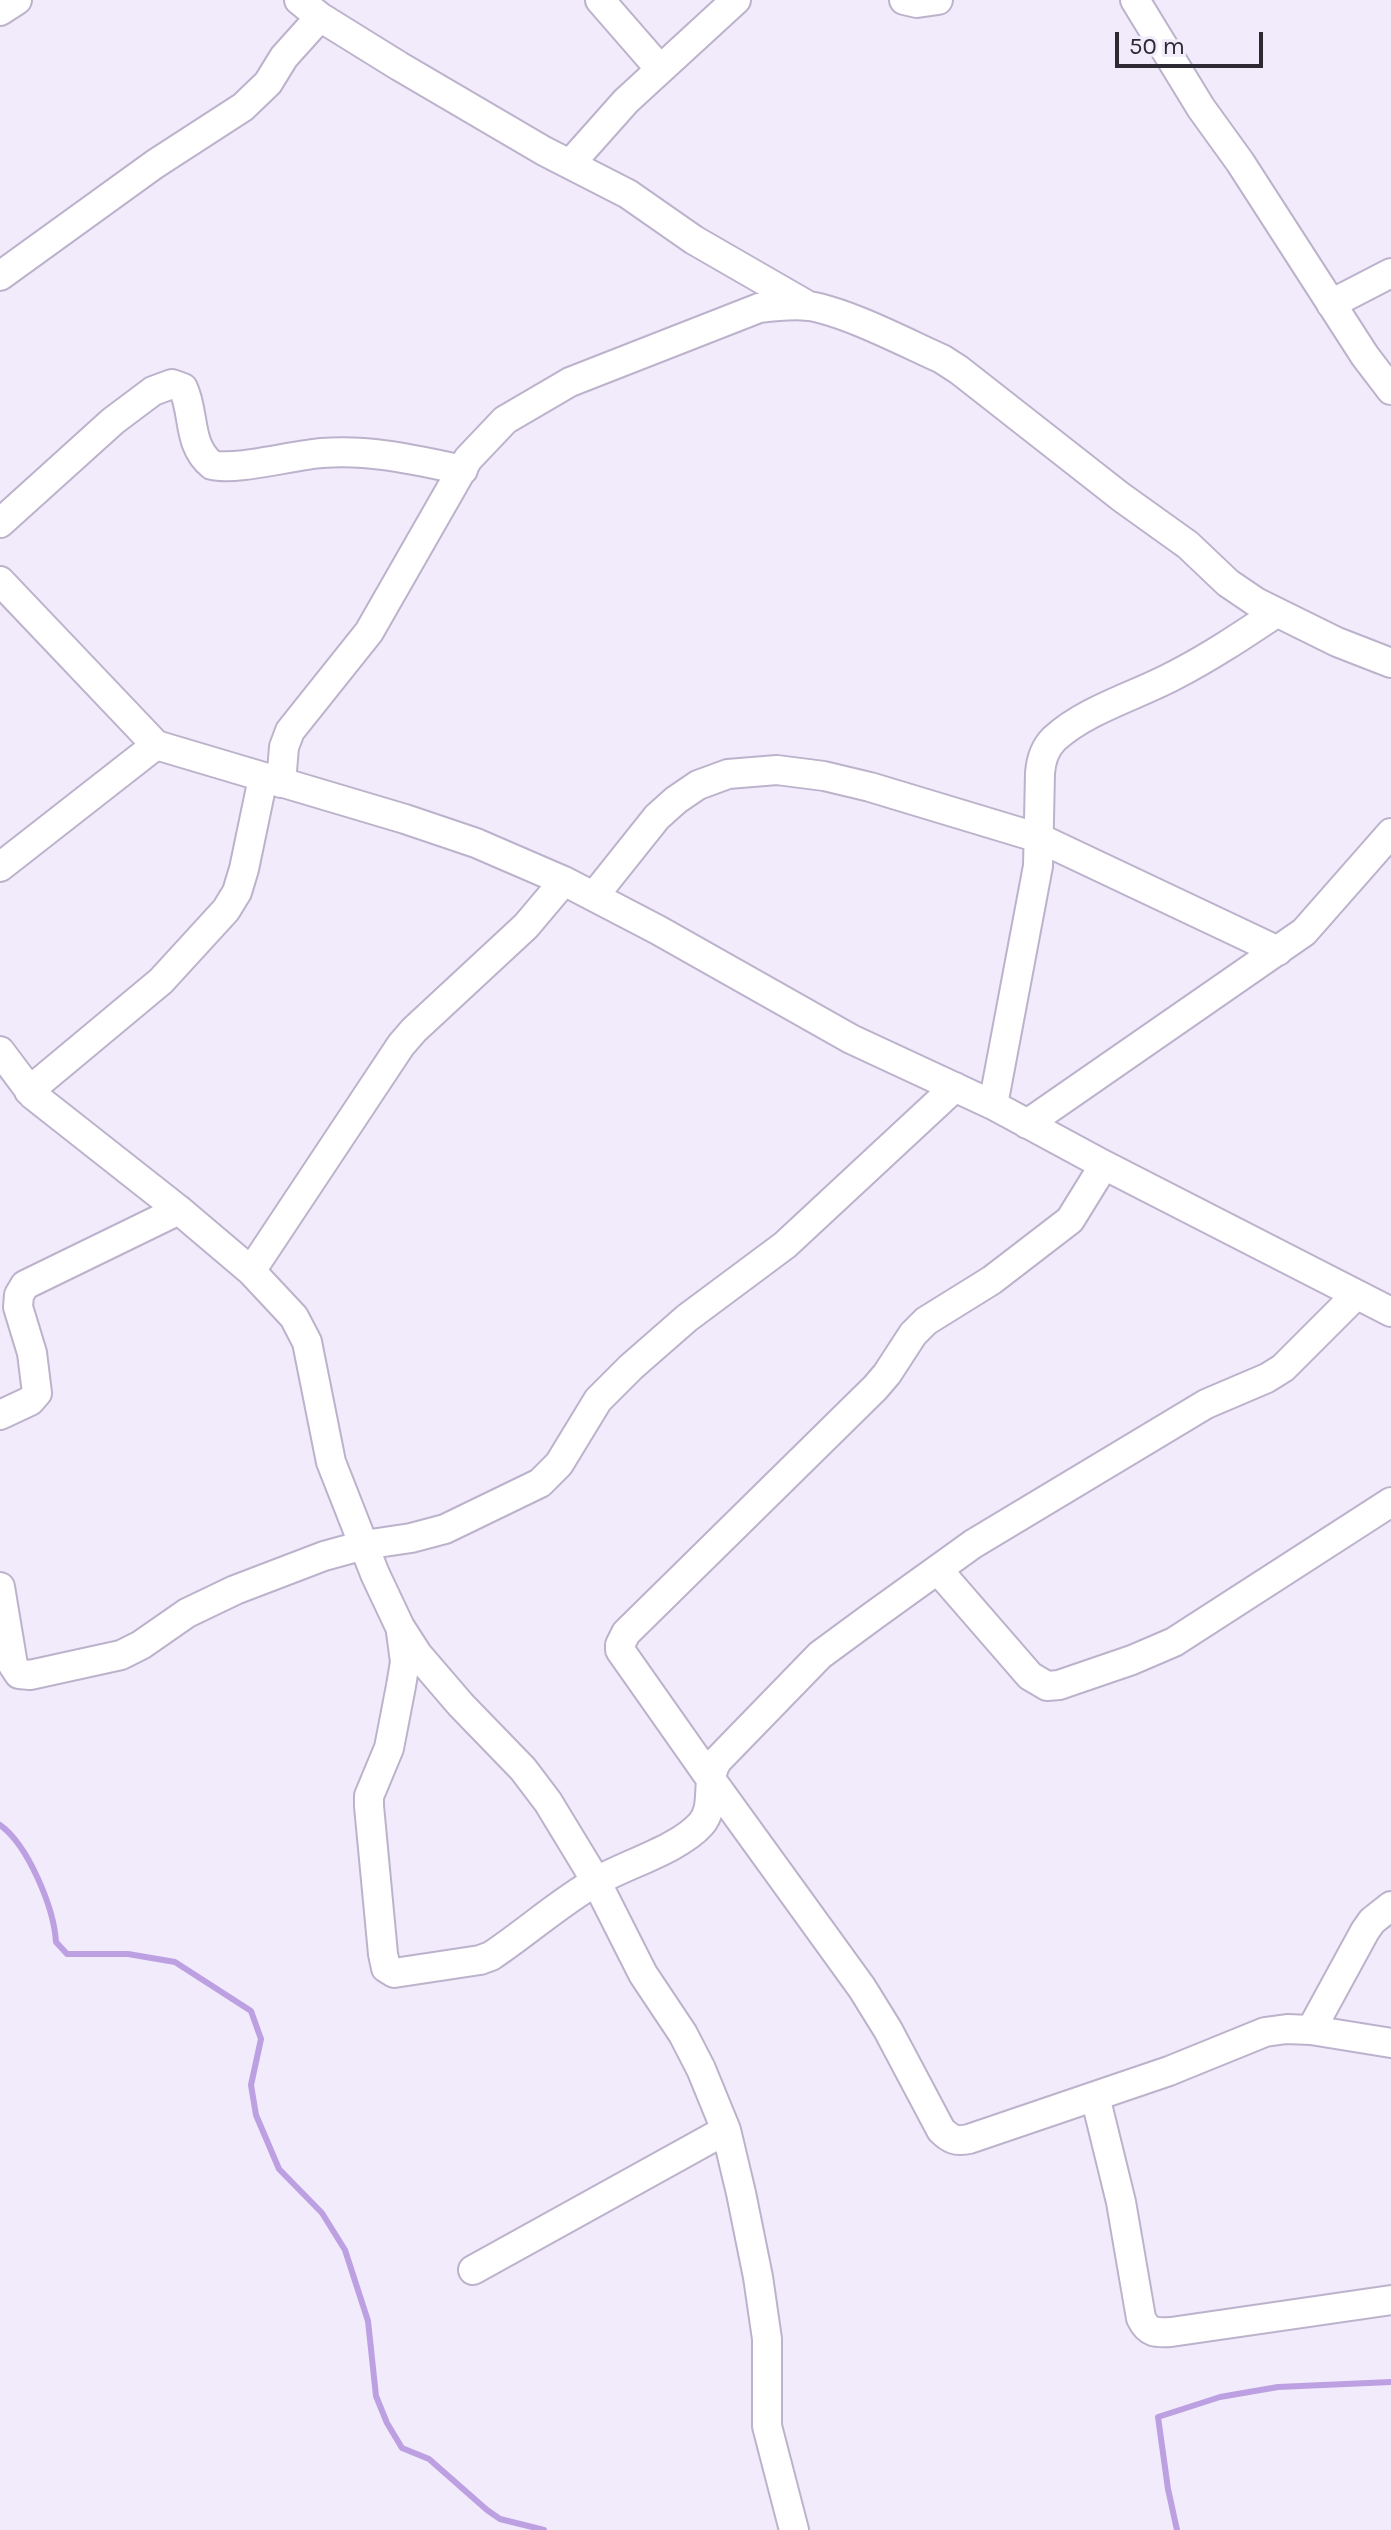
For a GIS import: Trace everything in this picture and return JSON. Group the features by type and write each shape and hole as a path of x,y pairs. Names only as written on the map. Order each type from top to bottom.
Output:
{"street":[{"path":"0,11 17,0"},
{"path":"600,0 660,69"},
{"path":"570,164 626,101 736,0"},
{"path":"904,0 917,3 938,0"},
{"path":"1135,0 1201,108 1240,162 1365,356 1391,390"},
{"path":"0,276 155,164 243,107 268,83 310,9 412,73 628,194 694,240 810,306 942,359 1188,545 1228,583 1256,602 1337,642 1391,663"},
{"path":"1331,304 1391,273"},
{"path":"29,1091 161,981 226,910 237,892 285,739 369,632 463,470 487,437 505,420 570,382 759,308 810,306"},
{"path":"0,523 113,421 153,391 172,384 183,388 192,431 201,454 212,465 230,466 352,451 379,453 463,470"},
{"path":"0,581 156,745 420,824 476,843 564,881 851,1039 993,1105 1391,1312"},
{"path":"993,1105 1038,866 1041,760 1046,749 1054,739 1080,721 1195,665 1276,613"},
{"path":"0,867 156,745"},
{"path":"594,896 657,817 676,800 728,774 777,770 855,783 1039,838 1278,951"},
{"path":"1027,1124 1304,932 1391,833"},
{"path":"251,1271 401,1045 526,926 564,881"},
{"path":"0,1051 29,1091 52,1112 179,1210 251,1271 294,1317 302,1330 312,1364 331,1462 400,1627 418,1655 523,1769 566,1827 643,1974 689,2046 726,2130 758,2277 767,2339 767,2426 794,2530"},
{"path":"0,1587 13,1665 19,1674 30,1675 132,1651 187,1613 292,1568 364,1545 445,1529 540,1483 559,1464 598,1400 631,1367 687,1318 785,1245 955,1087"},
{"path":"1104,1165 1070,1220 992,1280 926,1321 913,1334 875,1388 622,1639 623,1657 862,1988 941,2130 949,2139 969,2139 1169,2071 1265,2032 1311,2030 1391,2043"},
{"path":"0,1415 30,1401 37,1393 32,1353 18,1307 19,1295 25,1285 179,1210"},
{"path":"400,1627 405,1662 401,1686 389,1748 369,1796 383,1954 388,1971 394,1973 491,1956 596,1881 680,1840 701,1824 708,1810 710,1778 718,1760 820,1655 973,1544 1206,1404 1283,1368 1356,1295"},
{"path":"938,1570 1030,1676 1047,1686 1059,1685 1174,1642 1391,1502"},
{"path":"1311,2030 1365,1931 1391,1906"},
{"path":"1095,2096 1121,2202 1145,2327 1151,2331 1171,2332 1391,2300"},
{"path":"473,2270 726,2130"}],"waterway":[{"path":"0,1825 20,1847 38,1878 56,1942 67,1954 128,1954 175,1962 251,2011 261,2039 251,2085 256,2115 279,2169 322,2213 345,2250 368,2321 376,2396 387,2423 402,2448 429,2459 500,2519 544,2530"},
{"path":"1177,2530 1158,2417 1220,2397 1278,2387 1391,2382"}]}
